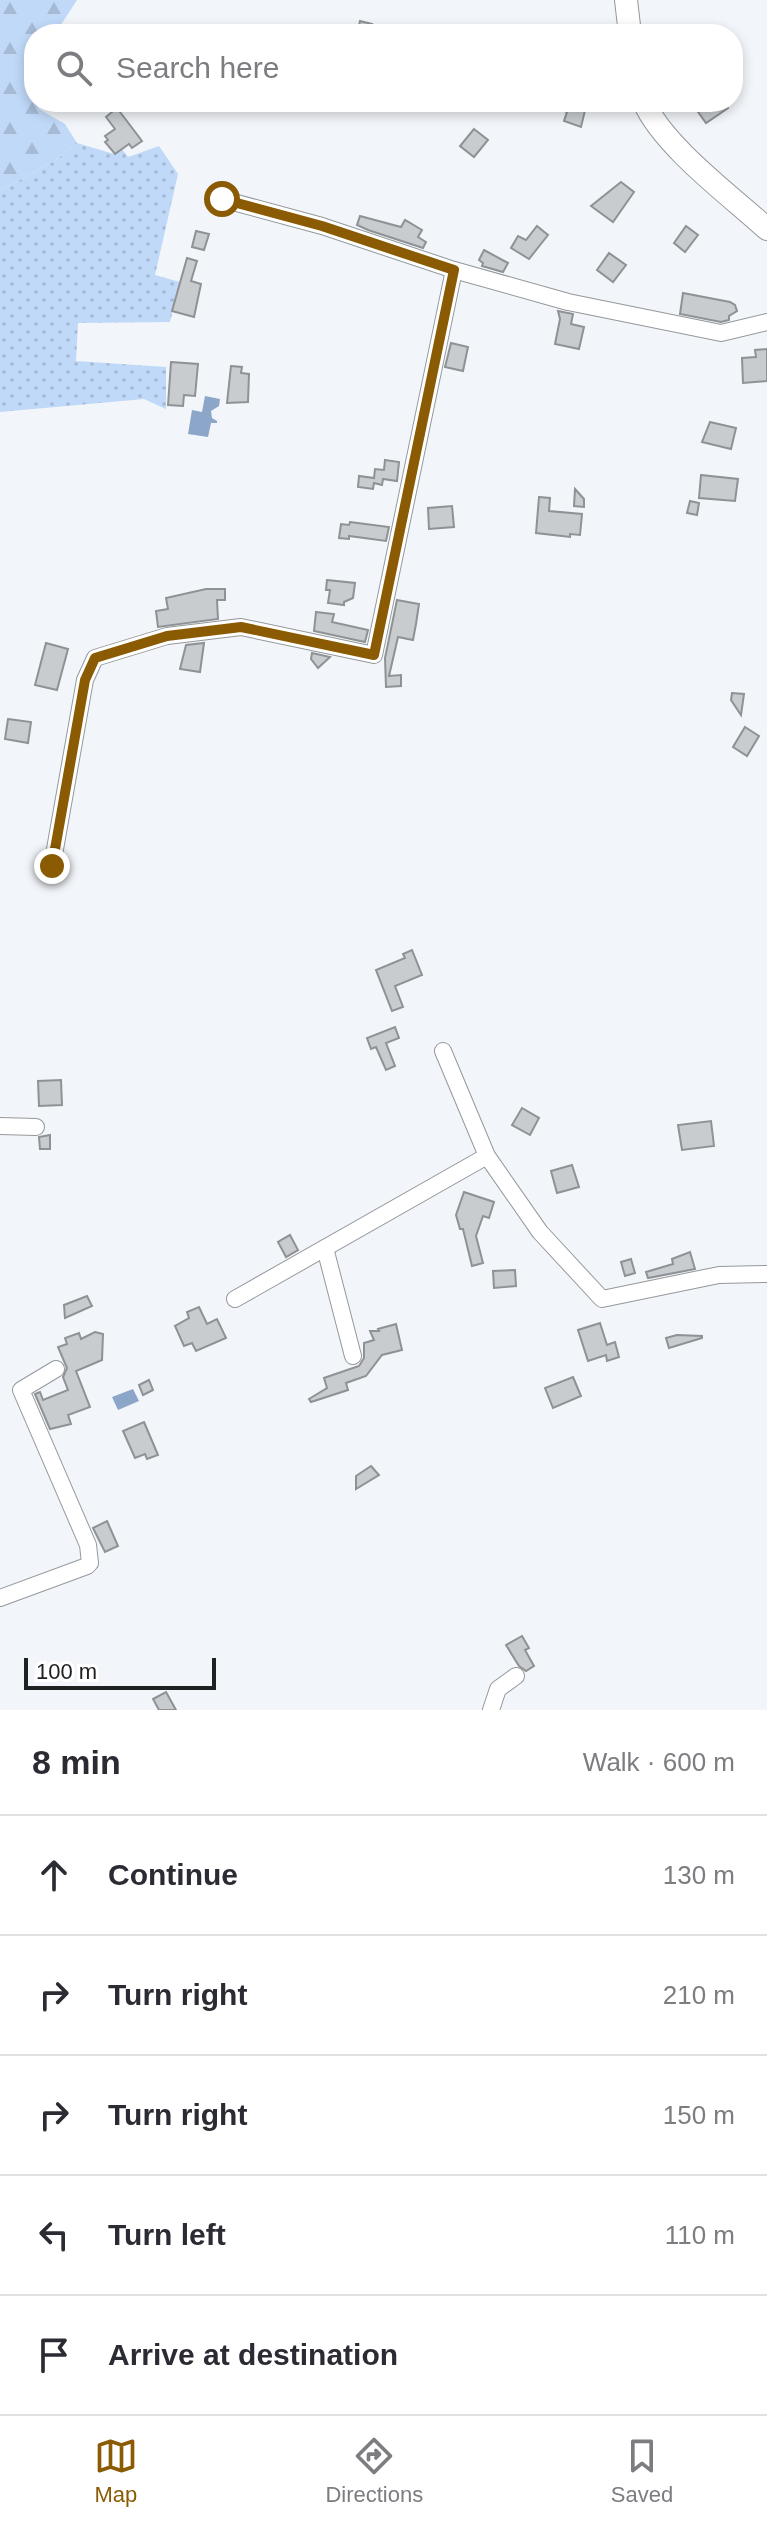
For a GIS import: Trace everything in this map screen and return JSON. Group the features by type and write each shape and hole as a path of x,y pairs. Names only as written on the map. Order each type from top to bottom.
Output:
{"main road":[{"path":"626,0 629,24"},
{"path":"649,112 679,149 767,229"}],"street":[{"path":"222,199 322,226 454,270 568,302 721,333 767,322"},
{"path":"52,866 85,680 95,658 167,636 241,627 374,655 454,270"},
{"path":"443,1051 487,1156 540,1232 602,1299 719,1275 767,1274"},
{"path":"0,1126 36,1127"},
{"path":"235,1299 487,1156"},
{"path":"325,1248 353,1356"},
{"path":"0,1598 90,1563 88,1545 21,1390 56,1369"},
{"path":"491,1710 498,1689 516,1676"}],"green space":[{"path":"0,0 77,0 61,24 24,24 24,112 44,112 65,124 77,143 56,160 0,191"},
{"path":"77,143 114,154 122,149 128,157 159,146 178,174 155,275 180,282 170,322 78,323 76,361 166,367 166,409 144,399 0,412 0,191 56,160"}],"shaded area":[{"path":"205,396 220,399 219,406 211,411 217,423 211,423 208,437 188,434 192,410 202,412"},
{"path":"133,1389 139,1401 118,1410 112,1397"}],"building":[{"path":"112,112 120,112 142,141 132,148 129,144 115,154 105,142 108,140 105,136 115,129 106,117"},
{"path":"567,112 585,112 581,127 564,121"},
{"path":"698,112 722,112 706,123"},
{"path":"474,129 488,140 474,157 460,146"},
{"path":"621,182 634,192 613,222 591,206"},
{"path":"360,216 401,227 405,220 422,230 418,237 426,242 423,248 368,230 357,225"},
{"path":"537,226 548,235 529,259 511,248 518,236 526,240"},
{"path":"686,226 698,235 685,252 674,243"},
{"path":"196,231 209,234 204,250 192,247"},
{"path":"484,250 508,263 503,272 482,266 479,260"},
{"path":"609,253 626,265 613,282 597,270"},
{"path":"187,258 197,261 191,281 201,284 194,317 172,311"},
{"path":"683,293 730,302 737,311 729,316 729,320 721,322 680,314"},
{"path":"558,311 573,314 571,324 584,327 579,349 555,344 560,319"},
{"path":"451,343 468,347 463,371 445,367"},
{"path":"767,349 767,381 743,383 742,358 756,357 755,350"},
{"path":"171,362 198,364 195,396 184,395 183,406 168,405"},
{"path":"231,366 242,367 241,373 249,374 248,402 227,403"},
{"path":"710,422 736,428 731,449 702,442"},
{"path":"385,460 399,462 397,481 383,479 382,485 374,483 373,489 358,487 359,476 374,478 375,469 384,470"},
{"path":"701,475 738,479 735,501 699,498"},
{"path":"575,489 584,499 584,507 574,506"},
{"path":"539,497 550,498 549,511 582,514 580,535 570,534 570,537 536,533"},
{"path":"690,501 699,503 697,515 687,513"},
{"path":"452,506 454,527 429,529 428,508"},
{"path":"350,522 389,527 386,541 349,536 349,539 339,538 341,524 349,525"},
{"path":"327,580 355,583 353,598 344,605 328,603 330,590 326,590"},
{"path":"206,589 225,589 225,600 217,600 218,619 158,627 156,611 168,609 166,598"},
{"path":"397,600 419,604 413,640 398,637 389,676 401,675 401,686 386,687 385,658"},
{"path":"316,612 334,614 332,622 368,630 365,642 314,631"},
{"path":"46,643 68,649 57,690 35,685"},
{"path":"204,643 200,672 180,669 186,645"},
{"path":"312,653 330,657 318,668 311,659"},
{"path":"732,693 744,694 741,715 731,700"},
{"path":"8,719 31,722 28,743 5,739"},
{"path":"745,727 759,736 747,756 733,747"},
{"path":"412,950 422,975 395,986 403,1007 392,1011 376,970 405,958 403,954"},
{"path":"395,1027 399,1038 386,1043 395,1066 386,1070 376,1047 371,1049 367,1038"},
{"path":"61,1080 62,1105 39,1106 38,1081"},
{"path":"522,1108 539,1118 530,1135 512,1125"},
{"path":"711,1121 714,1146 682,1150 678,1125"},
{"path":"50,1135 50,1149 40,1149 39,1137"},
{"path":"572,1165 579,1187 557,1193 551,1171"},
{"path":"464,1192 494,1202 489,1218 483,1216 476,1236 483,1263 472,1266 463,1229 460,1229 456,1215"},
{"path":"290,1235 298,1250 286,1257 278,1242"},
{"path":"690,1252 695,1269 648,1278 646,1272 673,1264 672,1259"},
{"path":"631,1259 635,1273 625,1276 621,1262"},
{"path":"515,1270 516,1286 494,1288 493,1271"},
{"path":"87,1296 92,1306 65,1318 64,1305"},
{"path":"199,1307 207,1324 217,1319 226,1338 196,1351 192,1343 184,1346 175,1326 189,1318 187,1312"},
{"path":"600,1323 607,1345 615,1342 619,1357 607,1361 606,1355 588,1361 578,1330"},
{"path":"396,1324 402,1350 382,1355 366,1376 346,1383 348,1390 311,1402 309,1399 327,1388 324,1378 359,1366 364,1358 364,1343 374,1340 370,1331"},
{"path":"95,1332 103,1334 102,1360 76,1371 90,1407 68,1415 71,1424 50,1429 35,1394 40,1392 43,1400 68,1390 63,1377 67,1368 58,1347 67,1344 65,1338 79,1333 81,1339"},
{"path":"677,1335 702,1338 669,1348 666,1338"},
{"path":"573,1377 581,1396 553,1408 545,1388"},
{"path":"149,1380 153,1390 143,1395 139,1385"},
{"path":"144,1422 158,1455 147,1459 145,1454 135,1458 123,1431"},
{"path":"371,1466 379,1475 356,1489 356,1476"},
{"path":"107,1521 118,1546 105,1552 93,1528"},
{"path":"522,1636 529,1648 525,1650 534,1666 526,1671 519,1666 506,1645"},
{"path":"166,1692 176,1710 159,1710 153,1699"}],"route":[{"path":"52,866 85,680 95,658 167,636 241,627 374,655 454,270 322,226 222,199"}]}
